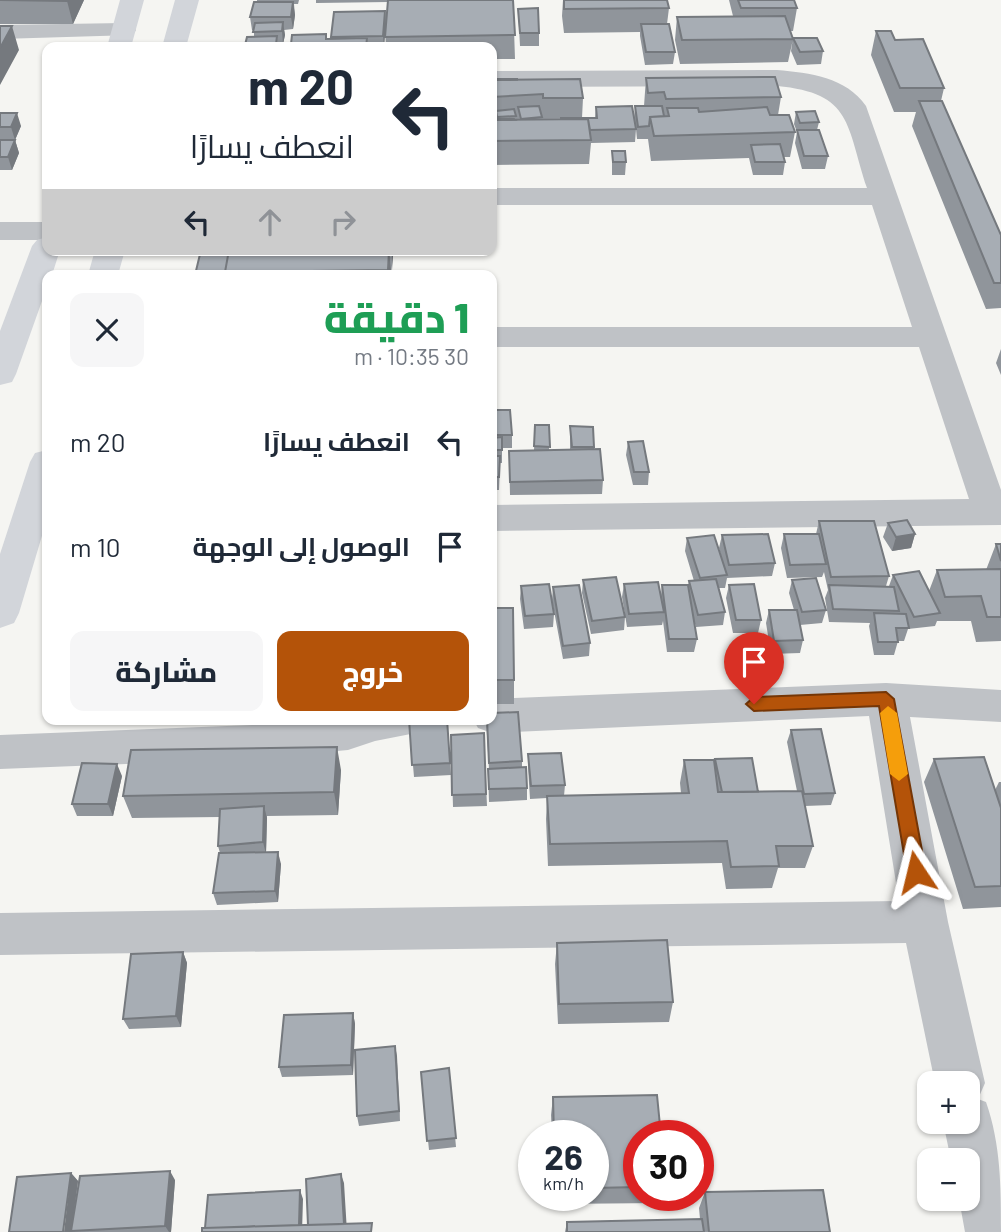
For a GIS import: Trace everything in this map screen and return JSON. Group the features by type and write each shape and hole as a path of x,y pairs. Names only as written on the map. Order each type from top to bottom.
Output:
{"main road":[{"path":"122,38 132,0"},
{"path":"175,42 187,0"},
{"path":"0,374 43,256"},
{"path":"0,613 38,522 42,495"}],"street":[{"path":"0,32 122,38"},
{"path":"497,79 777,78 813,82 838,90 853,106 931,337 996,512 497,517"},
{"path":"497,197 883,196"},
{"path":"0,231 42,231"},
{"path":"497,337 931,337"},
{"path":"886,699 925,922 957,1071"},
{"path":"497,716 886,699 1001,706"},
{"path":"0,752 251,742 348,733 370,725"},
{"path":"0,934 925,922"},
{"path":"971,1134 992,1232"}],"building":[{"path":"0,0 68,0 67,1"},
{"path":"388,0 513,0 515,35 385,37"},
{"path":"564,0 667,0 669,8 564,9"},
{"path":"738,0 794,0 797,8 741,8"},
{"path":"254,2 293,2 291,17 250,17"},
{"path":"538,8 539,33 520,33 518,9"},
{"path":"385,11 383,36 331,37 334,12"},
{"path":"785,16 793,39 682,40 677,17"},
{"path":"283,22 282,31 253,32 255,23"},
{"path":"641,24 669,24 675,52 646,52"},
{"path":"0,26 12,26 0,48"},
{"path":"876,31 891,31 895,40 923,39 944,88 900,88"},
{"path":"326,34 326,39 367,38 367,42 291,42 292,35"},
{"path":"277,36 276,42 246,42 247,37"},
{"path":"793,38 817,38 823,51 800,52"},
{"path":"775,77 781,97 666,99 664,92 648,93 646,78"},
{"path":"580,79 583,98 543,98 543,94 497,97 497,80"},
{"path":"919,101 942,101 1001,235 1001,283 994,283"},
{"path":"539,106 542,117 521,119 518,107"},
{"path":"632,106 636,129 590,130 588,119 561,119 597,118 596,107"},
{"path":"635,106 662,106 664,116 650,117 649,126 638,127"},
{"path":"767,107 770,115 789,115 795,132 654,136 650,117 669,116 667,108 698,108 699,112"},
{"path":"514,109 516,116 497,117 497,111"},
{"path":"815,111 819,122 800,123 796,112"},
{"path":"0,113 17,113 11,127 0,127"},
{"path":"588,119 591,140 497,141 497,120"},
{"path":"797,130 819,130 828,156 804,156"},
{"path":"0,140 15,140 8,157 0,157"},
{"path":"780,144 785,162 755,162 751,145"},
{"path":"612,151 625,151 626,162 613,162"},
{"path":"200,256 228,256 226,270 196,270"},
{"path":"228,256 389,256 388,270 225,270"},
{"path":"497,410 510,410 512,435 497,435"},
{"path":"535,425 549,425 550,447 534,446"},
{"path":"570,426 593,427 594,447 572,447"},
{"path":"502,437 502,450 497,450 497,438"},
{"path":"643,441 649,472 634,472 628,442"},
{"path":"600,449 603,480 510,482 509,451"},
{"path":"497,456 500,456 497,477"},
{"path":"907,520 915,534 896,537 888,523"},
{"path":"819,521 874,521 889,576 831,577"},
{"path":"768,534 775,563 729,565 722,535"},
{"path":"784,534 819,534 826,564 790,565"},
{"path":"714,535 727,575 700,578 687,538"},
{"path":"996,544 1001,544 1001,561"},
{"path":"1001,569 1001,617 987,617 981,596 945,597 937,570"},
{"path":"919,571 940,613 914,617 893,575"},
{"path":"616,577 625,617 592,621 583,580"},
{"path":"816,578 826,610 802,612 792,580"},
{"path":"716,579 725,612 698,615 689,581"},
{"path":"658,582 664,612 629,614 624,584"},
{"path":"549,584 554,614 525,616 521,586"},
{"path":"754,584 761,620 736,620 729,585"},
{"path":"579,585 590,643 563,646 553,587"},
{"path":"662,585 688,585 697,639 669,639"},
{"path":"829,585 894,587 899,611 833,609"},
{"path":"497,608 513,608 514,680 497,680"},
{"path":"769,610 797,610 803,640 774,641"},
{"path":"874,613 906,614 909,628 896,628 898,642 878,642"},
{"path":"518,712 522,761 489,763 487,725 497,725 497,713"},
{"path":"409,725 447,725 450,763 412,765"},
{"path":"821,729 835,793 804,794 791,730"},
{"path":"484,733 486,794 452,795 451,735"},
{"path":"337,747 334,792 123,796 131,750"},
{"path":"561,753 565,785 531,786 528,754"},
{"path":"984,757 1001,808 1001,886 975,887 934,759"},
{"path":"752,758 758,792 722,792 715,759"},
{"path":"684,760 714,760 718,792 802,791 813,846 776,846 779,866 731,867 727,841 550,844 547,796 689,793"},
{"path":"82,763 117,764 108,804 72,804"},
{"path":"526,767 527,788 489,789 488,769"},
{"path":"264,806 263,842 218,846 220,809"},
{"path":"278,852 275,891 213,893 219,853"},
{"path":"667,940 673,1002 559,1004 557,943"},
{"path":"183,952 176,1016 123,1019 131,954"},
{"path":"353,1013 351,1065 279,1067 284,1015"},
{"path":"395,1046 399,1111 357,1116 355,1050"},
{"path":"449,1068 456,1138 427,1141 421,1072"},
{"path":"657,1095 659,1120 623,1120 623,1187 609,1188 609,1120 554,1120 553,1097"},
{"path":"170,1171 165,1226 71,1231 80,1176"},
{"path":"71,1173 63,1232 9,1232 17,1177"},
{"path":"341,1174 344,1224 308,1225 306,1179"},
{"path":"300,1190 299,1225 205,1228 208,1195"},
{"path":"823,1190 830,1232 709,1232 707,1211 714,1211 714,1192"},
{"path":"702,1219 704,1232 567,1232 567,1222"},
{"path":"372,1223 371,1232 202,1232 202,1228"}],"slow traffic":[{"path":"888,713 899,774"}],"route":[{"path":"754,704 886,699 916,872"}]}
